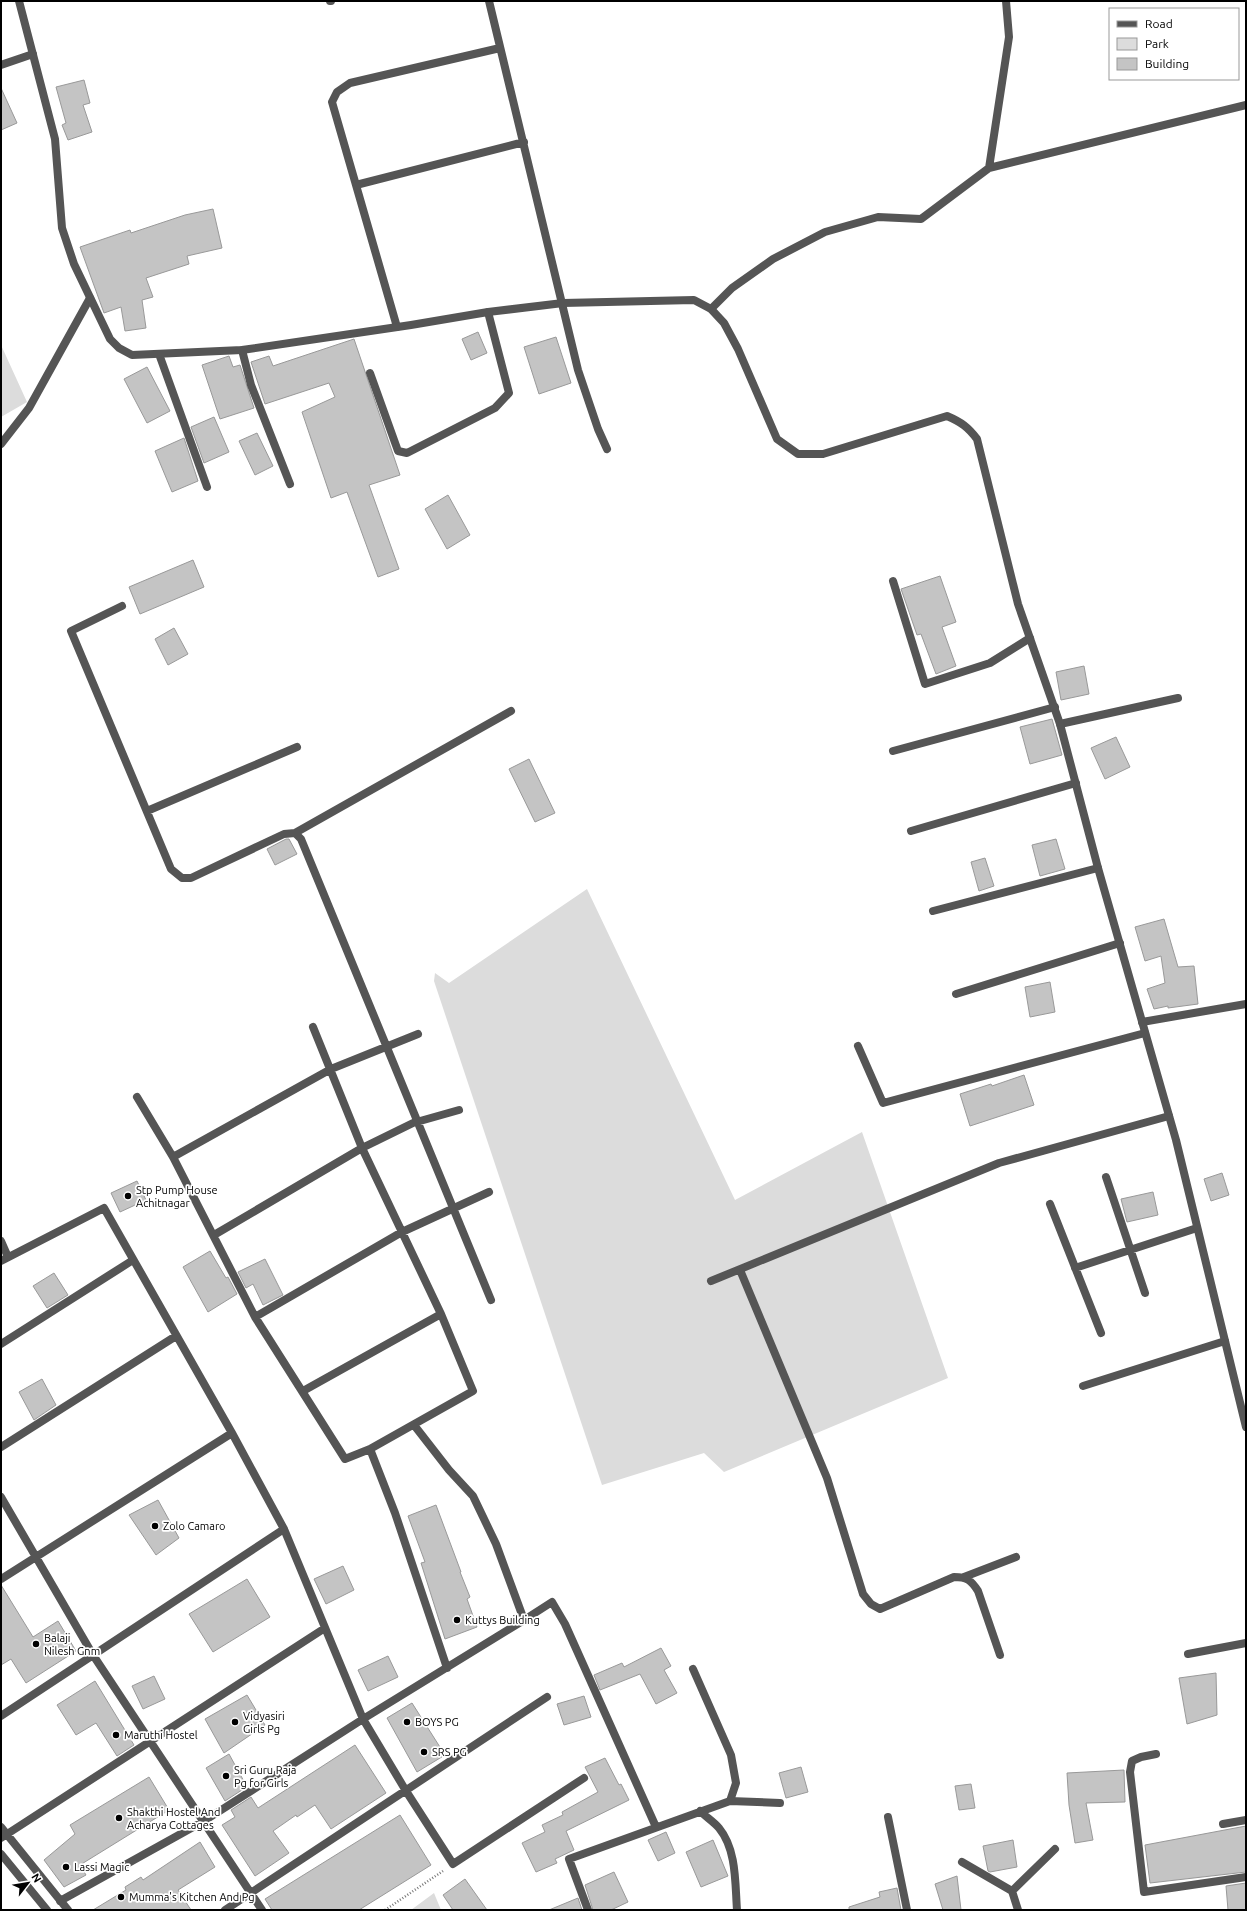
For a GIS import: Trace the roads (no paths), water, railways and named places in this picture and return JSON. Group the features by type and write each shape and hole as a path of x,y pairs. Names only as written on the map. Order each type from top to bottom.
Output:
{"street":[{"path":"19,1 55,139 62,228 74,264 110,339 119,348 132,355 242,350 488,312 563,303 694,300 711,309 724,323 738,349 778,439 798,454 823,454 947,416 960,422 968,428 977,439 1018,604 1060,724 1098,868 1169,1116 1246,1427"},
{"path":"489,1 578,370 598,429 607,449"},
{"path":"989,168 1009,37 1006,1"},
{"path":"396,327 332,102 337,92 350,83 500,48"},
{"path":"1,66 33,54"},
{"path":"711,309 732,288 773,259 825,232 878,218 921,219 989,168 1246,105"},
{"path":"356,185 524,142"},
{"path":"1,444 29,408 90,298"},
{"path":"370,373 398,451 407,453 495,408 509,393 488,312"},
{"path":"242,350 251,385 290,484"},
{"path":"159,354 207,487"},
{"path":"893,581 924,684 990,663 1030,638"},
{"path":"122,606 71,631 171,868 182,878 191,878 284,834 295,833 511,711"},
{"path":"1060,724 1178,698"},
{"path":"893,751 1055,707"},
{"path":"147,811 297,747"},
{"path":"911,831 1076,783"},
{"path":"295,833 300,839 491,1300"},
{"path":"933,911 1098,868"},
{"path":"956,994 1120,944"},
{"path":"1142,1022 1246,1004"},
{"path":"137,1097 173,1157 256,1317 345,1459 370,1449 473,1391 441,1314 362,1148 331,1069 312,1027"},
{"path":"858,1046 882,1103 1145,1033"},
{"path":"173,1157 331,1069 418,1034"},
{"path":"214,1235 362,1148 416,1122 459,1110"},
{"path":"711,1281 999,1163 1169,1116"},
{"path":"1106,1177 1145,1293"},
{"path":"256,1317 402,1232 489,1192"},
{"path":"1050,1204 1102,1333"},
{"path":"1,1241 4,1259 104,1208 232,1433 284,1528 363,1719 406,1791 453,1864 584,1778"},
{"path":"1075,1268 1197,1228"},
{"path":"1,1344 133,1260"},
{"path":"740,1270 827,1478 863,1594 871,1604 880,1609 954,1578 964,1577 1016,1557"},
{"path":"303,1391 441,1314"},
{"path":"1,1447 176,1336"},
{"path":"1083,1386 1225,1341"},
{"path":"414,1425 449,1470 473,1496 496,1544 524,1620"},
{"path":"1,1578 232,1433"},
{"path":"370,1449 395,1513 447,1668"},
{"path":"1,1497 93,1655 262,1910"},
{"path":"1,1716 284,1528"},
{"path":"964,1577 972,1582 978,1591 1000,1655"},
{"path":"60,1901 204,1822 363,1719 552,1602 565,1624 656,1827"},
{"path":"68,1910 3,1833 150,1741 325,1628"},
{"path":"1188,1654 1246,1643"},
{"path":"693,1669 731,1755 736,1783 730,1801"},
{"path":"225,1910 547,1697"},
{"path":"1156,1754 1141,1756 1132,1761 1130,1772 1144,1892 1246,1877"},
{"path":"588,1910 569,1859 730,1801 780,1803"},
{"path":"700,1811 719,1829 726,1841 732,1858 737,1910"},
{"path":"888,1818 907,1910"},
{"path":"1223,1824 1246,1820"},
{"path":"1012,1891 1055,1849"},
{"path":"1,1854 47,1910"},
{"path":"962,1862 1012,1891 1018,1910"}],"place":[{"name":"Stp Pump House Achitnagar","path":"128,1196"},
{"name":"Zolo Camaro","path":"155,1526"},
{"name":"Kuttys Building","path":"457,1620"},
{"name":"Balaji Nilesh Gnm","path":"36,1644"},
{"name":"Vidyasiri Girls Pg","path":"235,1722"},
{"name":"BOYS PG","path":"407,1722"},
{"name":"Maruthi Hostel","path":"116,1735"},
{"name":"SRS PG","path":"424,1752"},
{"name":"Sri Guru Raja Pg for Girls","path":"226,1776"},
{"name":"Shakthi Hostel And Acharya Cottages","path":"119,1818"},
{"name":"Lassi Magic","path":"66,1867"},
{"name":"Mumma's Kitchen And Pg","path":"121,1897"}]}
